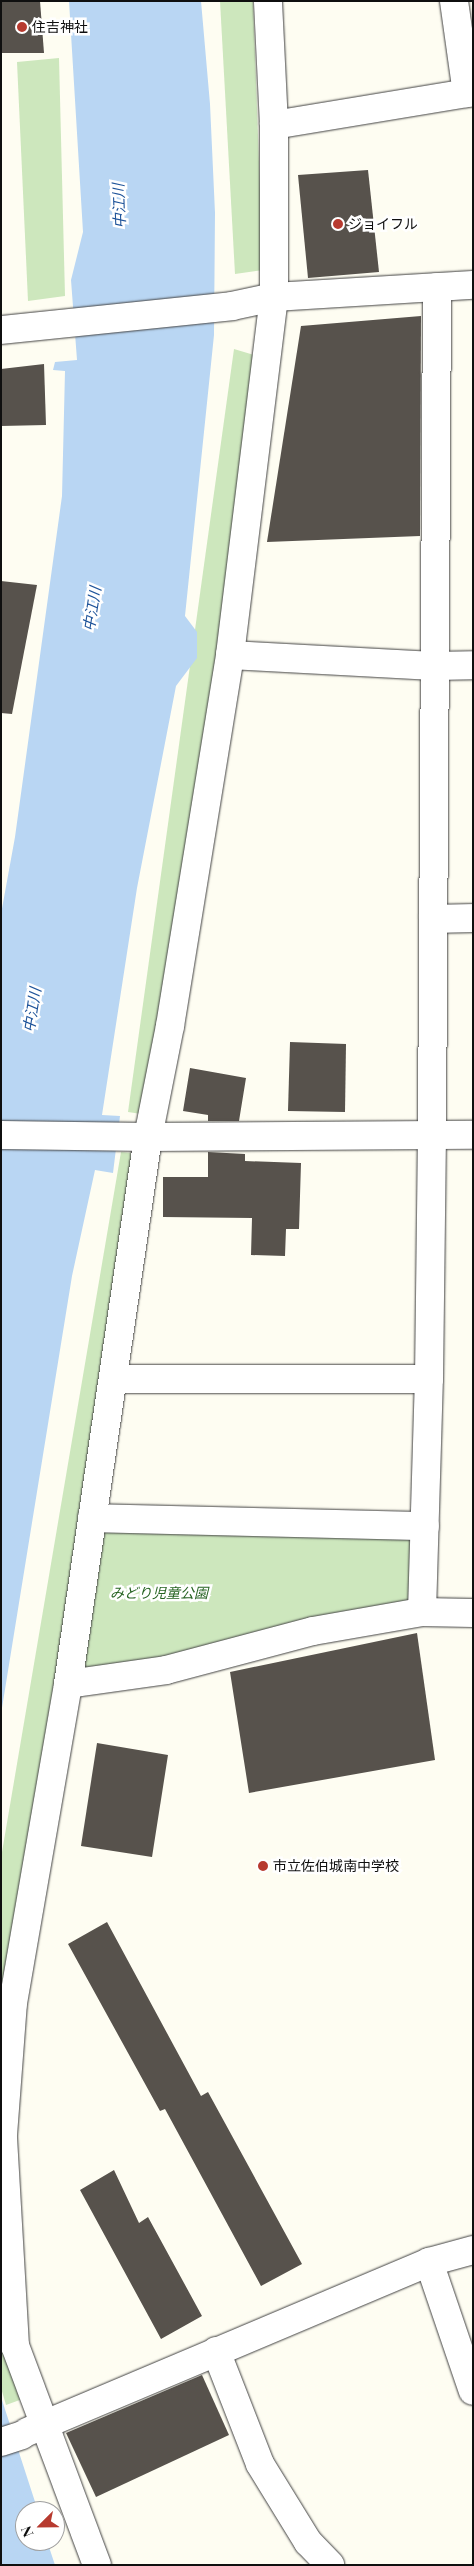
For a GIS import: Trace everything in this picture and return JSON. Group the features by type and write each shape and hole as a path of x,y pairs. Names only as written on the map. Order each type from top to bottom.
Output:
{"street":[{"path":"96,2565 22,2433 15,2346 4,2135 13,2003 68,1684 113,1379 139,1137 170,1026 230,655 274,297 274,125 268,1"},
{"path":"274,125 470,92 454,1"},
{"path":"1,330 232,306 274,297 473,285"},
{"path":"422,1612 429,1379 432,1134 436,287"},
{"path":"230,655 434,666 473,666"},
{"path":"433,919 473,918"},
{"path":"1,1135 139,1137 473,1135"},
{"path":"113,1379 429,1379"},
{"path":"92,1518 425,1526"},
{"path":"68,1684 166,1670 313,1631 422,1612 473,1613"},
{"path":"22,2433 429,2262 473,2250"},
{"path":"429,2262 473,2391"},
{"path":"216,2351 260,2464 308,2542 330,2565"}],"green space":[{"path":"220,1 253,1 263,270 235,274"},
{"path":"59,58 65,296 28,301 17,62"},
{"path":"234,349 254,355 255,390 148,1115 128,1112"},
{"path":"121,1152 144,1154 1,2069 1,1858"},
{"name":"みどり児童公園","path":"100,1524 420,1532 418,1608 175,1660 76,1675"},
{"path":"1,2216 28,2397 6,2405 1,2388"}],"water":[{"name":"中江川","path":"69,1 201,1 210,104 215,213 214,335 185,616 197,632 197,658 176,686 137,888 102,1115 120,1116 113,1173 95,1170 72,1276 1,1714 1,914 15,837 62,496 65,371 53,370 55,362 77,360 71,280 83,232"},
{"path":"1,2397 35,2501 15,2501 15,2551 50,2551 55,2565 1,2565"}],"building":[{"name":"住吉神社","path":"1,1 40,1 44,53 1,53"},
{"name":"ジョイフル","path":"368,170 379,272 308,278 298,175"},
{"path":"421,316 420,536 267,542 301,326"},
{"path":"44,364 46,425 1,426 1,369"},
{"path":"1,581 37,585 12,714 1,713"},
{"path":"290,1042 346,1044 345,1112 288,1111"},
{"path":"190,1068 246,1078 239,1121 208,1121 208,1115 183,1111"},
{"path":"208,1152 245,1154 245,1161 301,1163 299,1229 286,1229 285,1256 251,1255 252,1218 163,1217 163,1177 208,1177"},
{"path":"417,1633 435,1760 249,1793 230,1672"},
{"path":"97,1743 168,1755 152,1857 81,1846"},
{"path":"107,1922 201,2096 208,2092 302,2264 261,2286 165,2109 160,2111 68,1944"},
{"path":"114,2170 139,2223 148,2217 202,2316 161,2339 80,2190"},
{"path":"202,2375 229,2435 96,2497 66,2433"}],"place":[{"name":"住吉神社","path":"22,27"},
{"name":"ジョイフル","path":"338,224"},
{"name":"市立佐伯城南中学校","path":"263,1866"}]}
